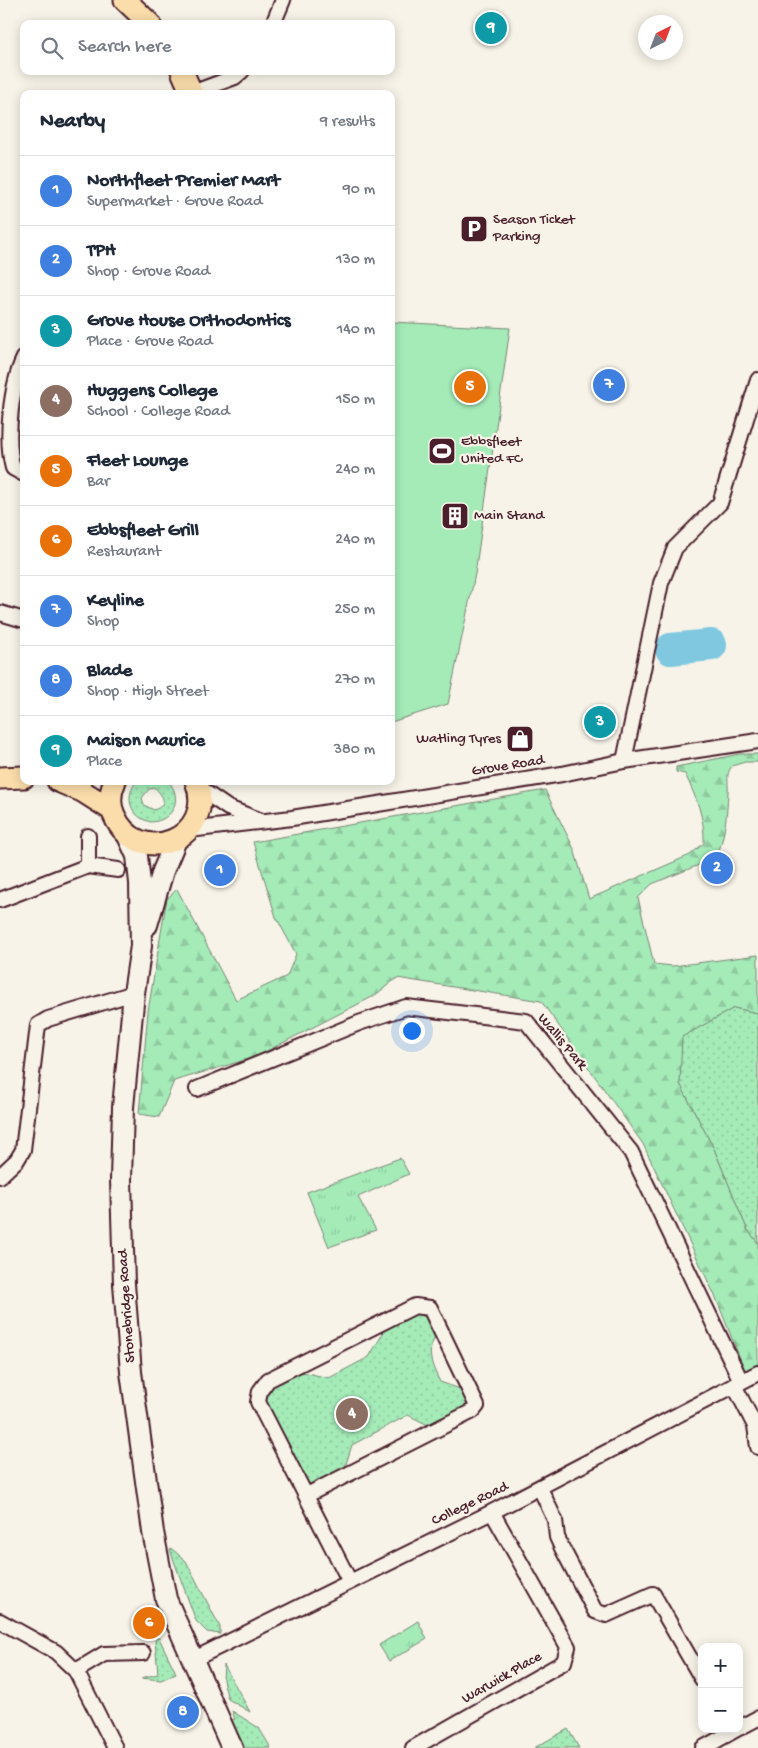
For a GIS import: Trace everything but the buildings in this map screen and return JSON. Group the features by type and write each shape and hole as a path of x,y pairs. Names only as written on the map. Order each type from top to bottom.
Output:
{"main road":[{"path":"125,0 146,20"},
{"path":"184,75 191,90"},
{"path":"0,778 20,777"},
{"path":"67,785 112,810"},
{"path":"114,785 110,797 112,810 118,824 128,836 142,842 157,845 182,835 199,812 200,798 197,785"},
{"name":"Stonebridge Road","path":"182,835 163,871 141,946 134,993 123,1107 121,1180 124,1284 131,1372 153,1532 166,1599 194,1658 232,1748"},
{"name":"Stonebridge Road","path":"128,836 137,856 140,883 141,946"}],"street":[{"path":"275,20 283,0"},
{"path":"200,90 237,75"},
{"path":"20,366 16,374 9,451 13,468 20,472"},
{"path":"624,761 662,583 675,548 720,504 758,380"},
{"path":"0,613 20,619"},
{"name":"Grove Road","path":"182,835 562,774 624,761 758,741"},
{"path":"197,785 228,808 264,822"},
{"path":"88,836 88,866"},
{"path":"0,900 88,866 118,870"},
{"path":"0,1176 20,1158 24,1148 38,1025 48,1019 134,993"},
{"name":"Wallis Park","path":"197,1089 359,1023 406,1007 526,1021 631,1152 738,1383 755,1424 758,1448"},
{"path":"307,1495 473,1412 477,1406 430,1308 415,1306 268,1380 260,1391 258,1402 350,1582"},
{"name":"College Road","path":"194,1658 540,1488 758,1373"},
{"path":"540,1488 555,1520 557,1536 562,1548 595,1611 606,1615 653,1594 698,1672"},
{"name":"Warwick Place","path":"413,1748 564,1662 568,1647 492,1512"},
{"path":"0,1621 56,1652 76,1671 115,1748"},
{"path":"76,1671 104,1654 143,1652"},
{"path":"743,1726 758,1718"},
{"path":"703,1748 729,1733"}],"green space":[{"name":"Ebbsfleet United FC","path":"395,322 510,328 475,574 448,704 395,721"},
{"path":"740,754 758,754 758,762 745,762 732,766 730,769 725,826 716,858 652,884 638,898 654,964 673,966 758,955 758,1013 734,1008 682,1037 680,1084 714,1149 747,1229 758,1243 758,1364 745,1371 716,1298 643,1144 541,1001 397,978 374,996 255,1057 174,1081 159,1117 139,1114 148,1011 165,909 167,899 177,889 236,1000 287,976 296,954 276,917 253,842 545,790 574,849 589,899 690,855 704,843 703,825 696,799 685,774 676,772 676,767"},
{"path":"134,785 171,785 175,794 174,808 165,818 159,821 151,822 144,820 138,816 131,806 130,794","holes":["155,788 162,796 163,802 159,808 154,810 144,805 142,798 149,789"]},
{"path":"734,1008 758,1013 758,1243 747,1229 714,1149 680,1084 681,1037"},
{"path":"400,1158 409,1174 358,1197 376,1230 329,1247 307,1192"},
{"path":"414,1314 428,1317 438,1334 431,1346 432,1364 440,1382 466,1391 469,1400 463,1411 430,1426 408,1415 352,1445 345,1467 310,1484 303,1480 264,1404 266,1391 273,1383 298,1371 329,1378 369,1357 385,1330"},
{"path":"172,1549 186,1561 220,1627 220,1634 207,1632 196,1621 170,1550"},
{"path":"418,1621 427,1639 389,1661 379,1645"},
{"path":"159,1638 176,1673 161,1680 141,1678 158,1674 155,1641"},
{"path":"224,1665 250,1712 228,1699 223,1680"},
{"path":"232,1711 259,1728 271,1748 245,1748 231,1720 235,1719"},
{"path":"568,1729 579,1748 534,1748"}],"waterway":[{"path":"671,649 711,645"}],"place":[{"name":"Maison Maurice","path":"491,28"},
{"name":"Season Ticket Parking","path":"474,229"},
{"name":"Keyline","path":"609,385"},
{"name":"Fleet Lounge","path":"470,387"},
{"name":"Ebbsfleet United FC","path":"442,451"},
{"name":"Main Stand","path":"455,516"},
{"name":"Grove House Orthodontics","path":"600,722"},
{"name":"Watling Tyres","path":"520,739"},
{"name":"TPH","path":"717,868"},
{"name":"Northfleet Premier Mart","path":"220,870"},
{"name":"Huggens College","path":"352,1414"},
{"name":"Ebbsfleet Grill","path":"149,1623"},
{"name":"Blade","path":"183,1712"}]}
